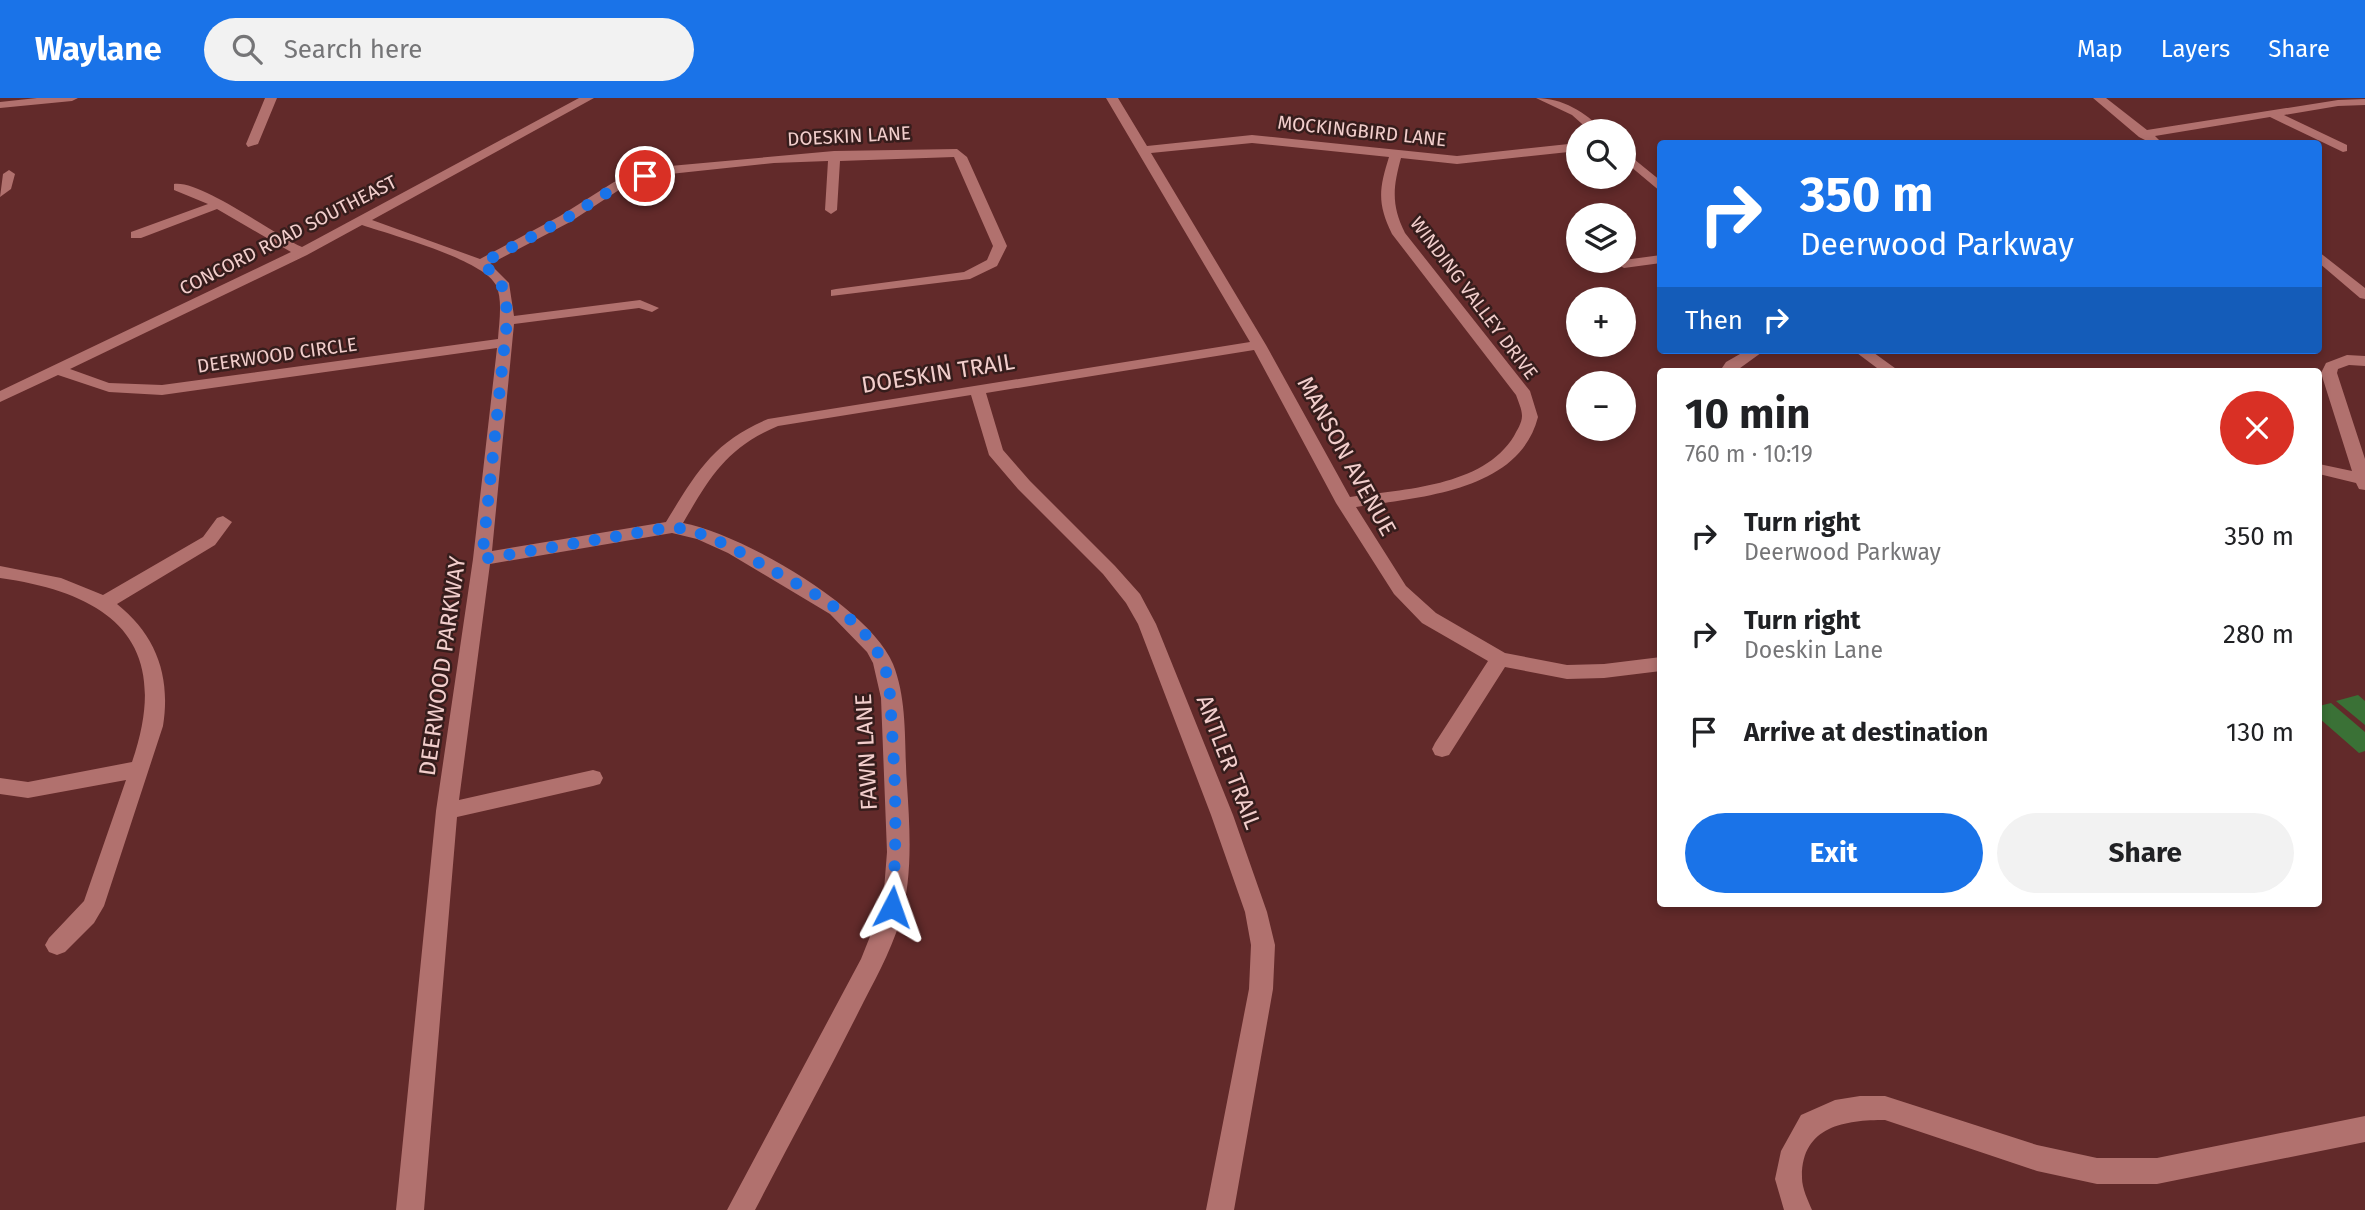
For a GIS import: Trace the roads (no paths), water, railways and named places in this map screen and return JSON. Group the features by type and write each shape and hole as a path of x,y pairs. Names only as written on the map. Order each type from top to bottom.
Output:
{"street":[{"path":"0,105 72,98"},
{"path":"252,144 271,98"},
{"name":"CONCORD ROAD SOUTHEAST","path":"0,397 363,221 588,98"},
{"name":"MANSON AVENUE","path":"1112,98 1259,345 1345,503 1400,590 1429,618 1500,659 1567,672 1657,664"},
{"path":"1542,98 1576,113 1583,119"},
{"path":"2099,98 2152,140"},
{"path":"2143,134 2338,103 2365,102"},
{"path":"2273,114 2343,148"},
{"name":"MOCKINGBIRD LANE","path":"1142,150 1252,139 1396,155 1476,159 1566,148"},
{"name":"DOESKIN LANE","path":"482,263 565,219 618,186 645,176 714,165 834,155 957,153 1000,246 998,256 984,271 965,276 836,293"},
{"path":"831,210 834,155"},
{"name":"WINDING VALLEY DRIVE","path":"1345,503 1429,488 1476,476 1498,463 1522,441 1530,417 1524,394 1399,233 1390,216 1384,194 1396,155"},
{"path":"1636,166 1657,184"},
{"path":"0,193 5,189 9,174"},
{"path":"178,187 197,192 272,240 302,252"},
{"path":"136,235 217,205"},
{"path":"363,221 482,263"},
{"path":"2322,258 2365,295"},
{"path":"1636,262 1657,260"},
{"name":"DEERWOOD PARKWAY","path":"410,1210 447,811 482,559 507,321 501,280 482,263"},
{"path":"2341,274 2365,273"},
{"path":"507,321 640,304 652,308"},
{"name":"DEERWOOD CIRCLE","path":"59,370 96,386 124,392 162,390 504,343"},
{"name":"DOESKIN TRAIL","path":"672,527 720,452 755,429 784,420 1259,345"},
{"path":"1730,368 1751,354"},
{"path":"1866,354 1887,368"},
{"path":"2364,482 2329,373 2331,366 2338,362 2365,361"},
{"name":"ANTLER TRAIL","path":"976,390 995,451 1024,485 1109,570 1133,598 1147,624 1222,815 1256,912 1263,945 1261,989 1220,1210"},
{"path":"2322,470 2364,482"},
{"path":"104,603 209,541 223,522"},
{"name":"FAWN LANE","path":"482,559 672,527 685,529 717,541 825,600 859,629 878,652 889,681 898,837 892,907 877,950 836,1034 783,1126 741,1210"},
{"path":"0,572 49,580 80,590 104,603 139,636 149,656 155,679 154,719 92,907 57,945"},
{"path":"1441,749 1500,659"},
{"path":"0,786 28,790 139,769"},
{"path":"447,811 593,778"},
{"path":"1798,1210 1788,1179 1794,1151 1810,1124 1835,1112 1860,1108 1885,1108 2037,1157 2097,1171 2157,1171 2365,1129"}]}
